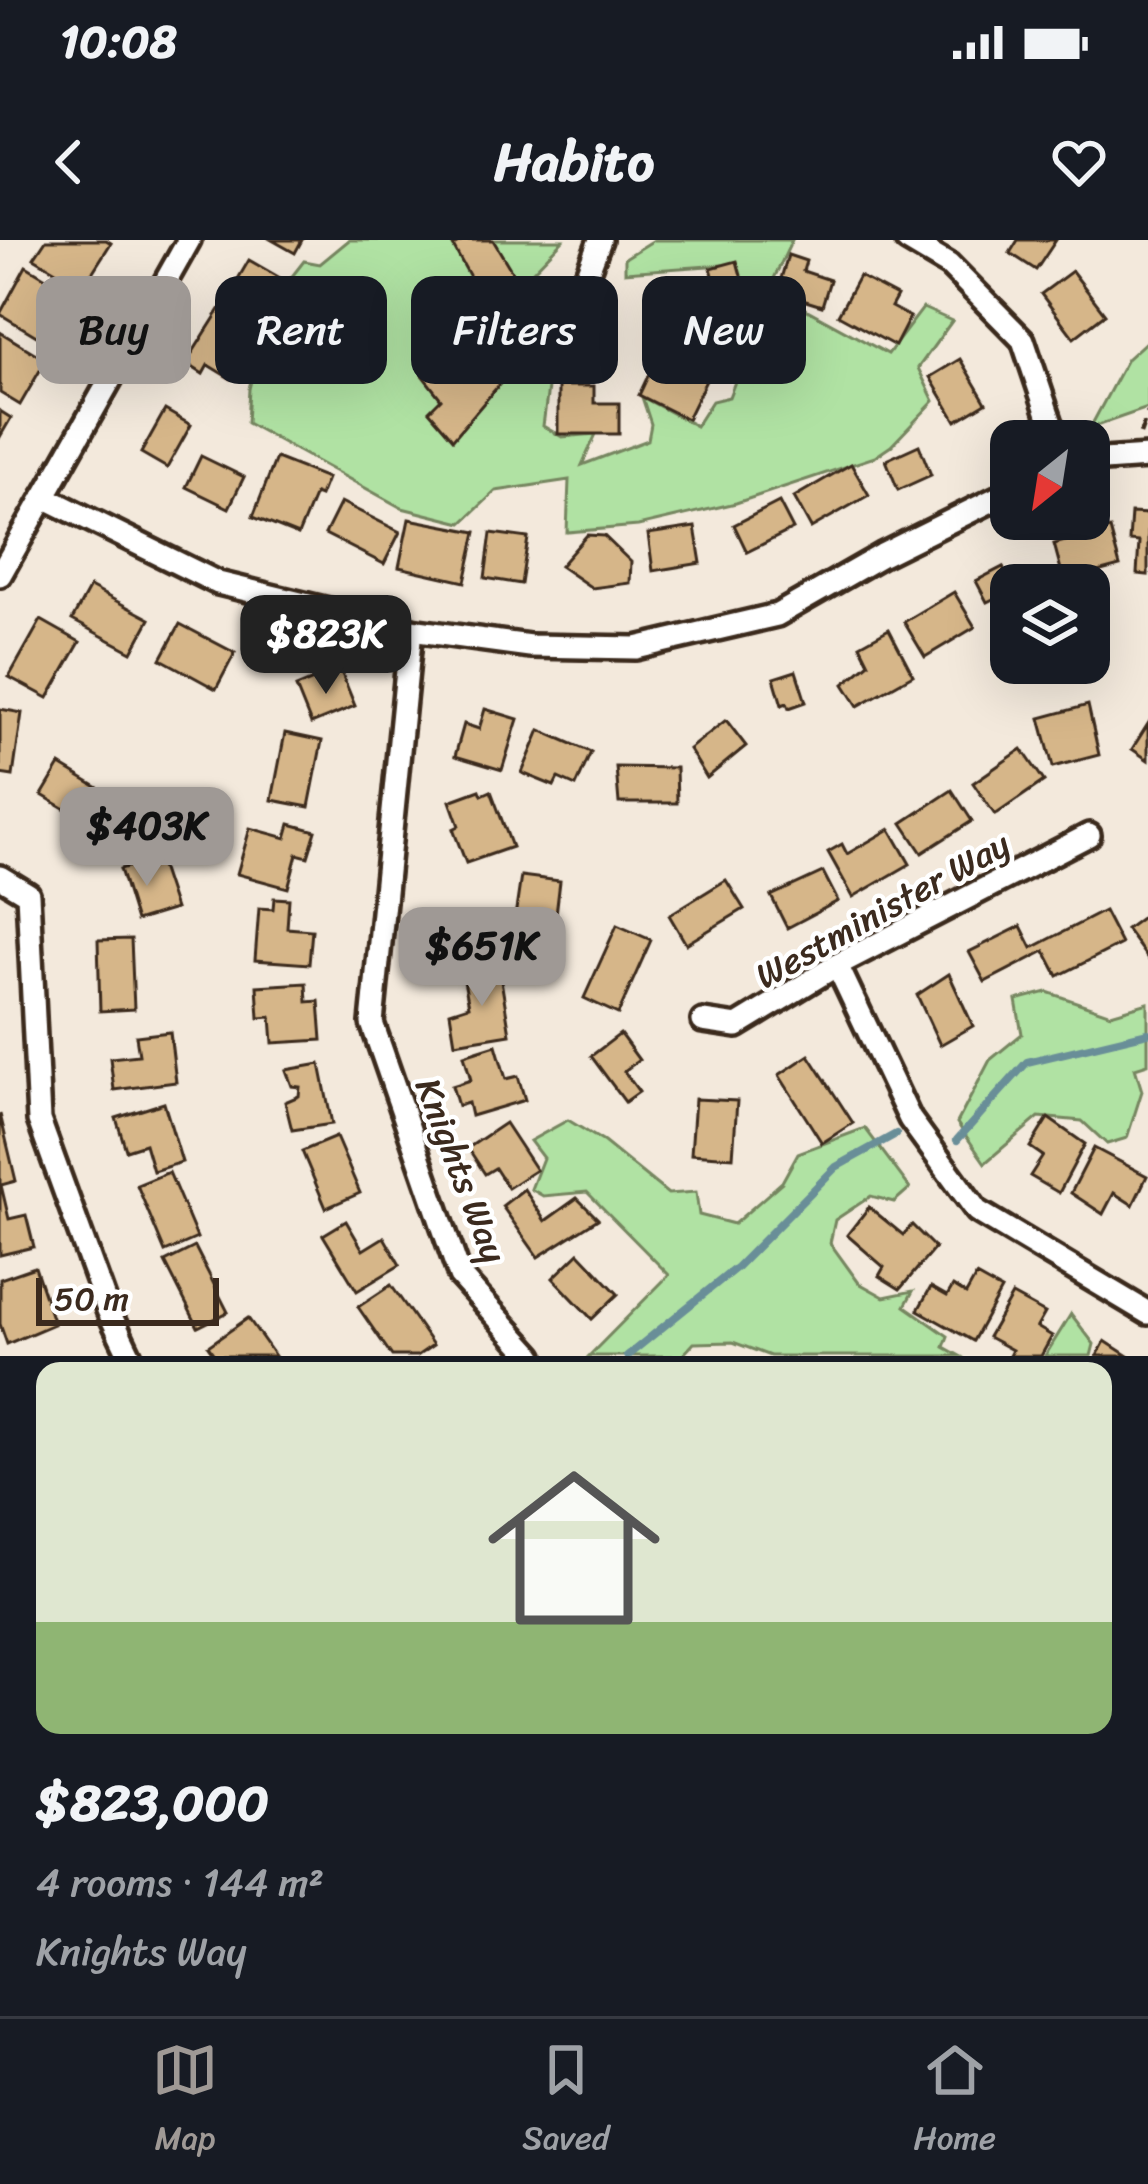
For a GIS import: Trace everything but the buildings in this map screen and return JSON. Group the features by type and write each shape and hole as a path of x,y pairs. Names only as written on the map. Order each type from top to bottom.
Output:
{"street":[{"path":"0,575 188,240"},
{"path":"586,276 600,240"},
{"path":"907,240 950,265 1023,340 1050,420"},
{"path":"1110,460 1148,457"},
{"path":"44,497 218,583 411,630 530,646 636,648 777,615 990,502"},
{"name":"Knights Way","path":"411,630 372,1023 460,1276 532,1356"},
{"name":"Westminister Way","path":"704,1021 737,1026 837,965 1089,835"},
{"path":"0,877 28,894 39,1120 108,1310 130,1356"},
{"path":"837,965 910,1119 977,1211 1148,1313"}],"green space":[{"path":"349,240 563,240 531,276 411,276 411,384 548,384 543,426 562,437 596,434 582,465 648,440 651,424 642,397 696,426 712,401 729,397 734,384 806,384 806,309 888,354 923,308 952,321 918,368 934,401 875,457 736,503 638,526 567,532 569,480 496,491 462,523 402,508 247,423 250,384 387,384 387,276 292,276 304,261 320,264"},
{"path":"654,240 792,240 775,276 731,276 722,265 625,272 625,258"},
{"path":"1148,340 1148,408 1110,421 1094,420 1127,359"},
{"path":"1047,992 1111,1014 1148,1003 1148,1064 1135,1068 1142,1091 1127,1138 1107,1144 1082,1121 1039,1117 985,1163 957,1123 990,1060 1022,1034 1016,1000"},
{"path":"568,1120 604,1142 668,1194 696,1192 699,1215 734,1224 782,1182 798,1153 865,1128 910,1188 894,1202 871,1196 835,1220 830,1243 859,1283 884,1297 913,1291 905,1306 948,1336 944,1347 960,1356 770,1356 733,1342 694,1343 682,1356 589,1356 669,1275 587,1192 543,1196 531,1189 543,1158 530,1141"},
{"path":"1071,1314 1094,1344 1091,1356 1045,1356"}],"waterway":[{"path":"957,1140 1027,1062 1148,1033"},
{"path":"627,1356 737,1267 836,1167 896,1134"}]}
